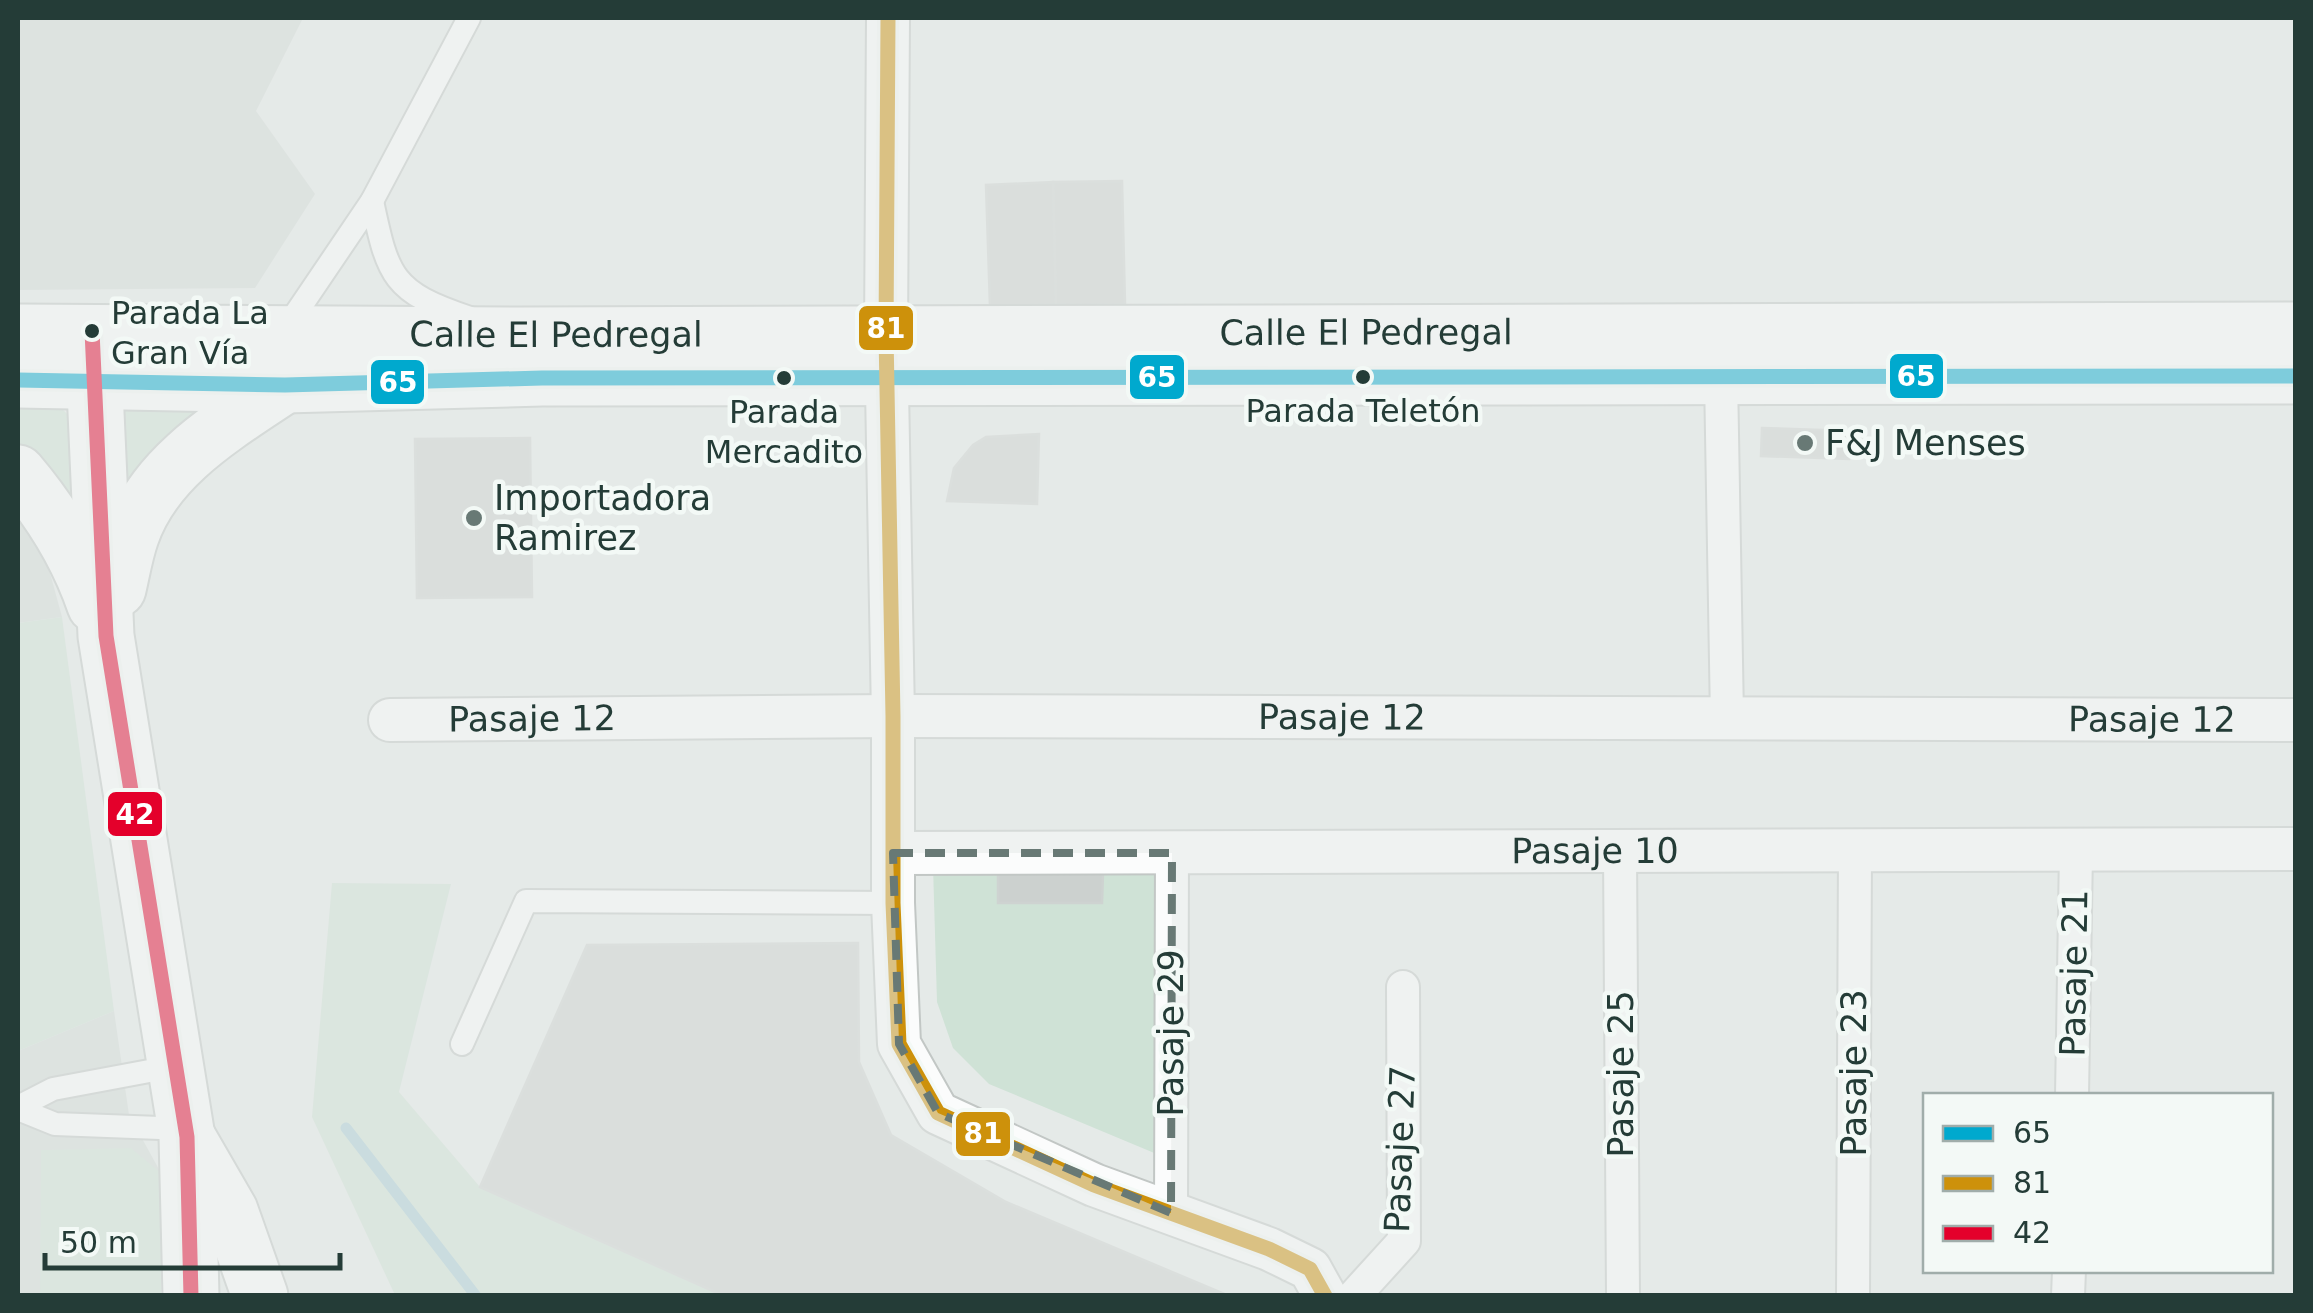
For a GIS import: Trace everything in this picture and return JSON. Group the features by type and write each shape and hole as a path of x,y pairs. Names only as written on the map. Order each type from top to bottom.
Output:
{"main road":[{"name":"Calle El Pedregal","path":"18,332 94,357 283,360 542,378 887,356 2296,330"},
{"name":"Calle El Pedregal","path":"283,360 521,334 887,356 1721,377 2296,376"},
{"name":"Calle El Pedregal","path":"18,380 94,357"},
{"path":"94,357 106,636 187,1133 191,1296"},
{"path":"106,636 132,533 158,487 283,360"},
{"path":"18,473 81,564 106,636"},
{"path":"187,1133 230,1211 260,1296"}],"street":[{"path":"888,18 887,356 898,1044 938,1113 1094,1185 1262,1245 1310,1268 1325,1296"},
{"path":"1721,377 1726,718"},
{"name":"Pasaje 12","path":"390,720 894,716 2296,720"},
{"name":"Pasaje 10","path":"893,853 2296,849"},
{"name":"Pasaje 23","path":"1852,1296 1855,851"},
{"name":"Pasaje 21","path":"2072,1093 2076,851"},
{"name":"Pasaje 25","path":"1620,852 1623,1296"},
{"name":"Pasaje 29","path":"1171,1213 1172,853"},
{"name":"Pasaje 27","path":"1354,1296 1404,1241 1403,987"}],"lane":[{"path":"283,360 469,18"},
{"path":"372,201 384,260 405,287 447,310 521,334"},
{"path":"462,1044 526,901 893,904"},
{"path":"18,1108 53,1089 176,1066"},
{"path":"18,1108 55,1124 187,1133"}],"highlighted area":[{"path":"893,853 1172,853 1171,1213 938,1113 899,1044"}],"shaded area":[{"path":"18,18 303,18 256,111 315,194 255,288 18,290"},
{"path":"18,501 41,540 62,617 18,623"},
{"path":"114,1011 129,1115 161,1173 161,1295 18,1296 18,1051"}],"green space":[{"path":"114,403 210,404 113,528"},
{"path":"18,405 53,406 69,417 80,527 18,455"},
{"path":"62,617 114,1011 18,1051 18,623"},
{"path":"933,866 1159,866 1159,1155 989,1084 953,1048 937,1002"},
{"path":"332,883 451,884 399,1092 480,1187 724,1295 395,1295 312,1117"},
{"path":"131,1148 161,1173 161,1295 40,1296 41,1150"}],"building":[{"path":"1122,181 1125,304 1056,306 1053,182"},
{"path":"1053,182 1056,306 990,306 986,185"},
{"name":"F&J Menses","path":"1762,428 1850,431 1849,459 1761,456"},
{"path":"1039,434 1037,504 947,501 954,468 973,445 986,437"},
{"name":"Importadora Ramirez","path":"530,438 532,597 417,598 415,439"},
{"path":"998,872 1103,873 1102,903 998,903"},
{"path":"858,943 859,1062 891,1135 1006,1202 1229,1296 724,1296 480,1187 587,945"}],"waterway":[{"path":"346,1128 476,1296"}],"transit line":[{"name":"81","path":"888,18 886,334 893,903 899,1044 938,1113 1094,1185 1269,1249 1310,1269 1325,1296"},
{"name":"42","path":"92,331 106,636 187,1137 191,1296"},
{"name":"65","path":"18,380 285,385 542,378 2296,376"}],"place":[{"name":"Parada La Gran Vía","path":"92,331"},
{"name":"Parada Teletón","path":"1363,377"},
{"name":"Parada Mercadito","path":"784,378"},
{"name":"F&J Menses","path":"1805,443"},
{"name":"Importadora Ramirez","path":"474,518"}]}
